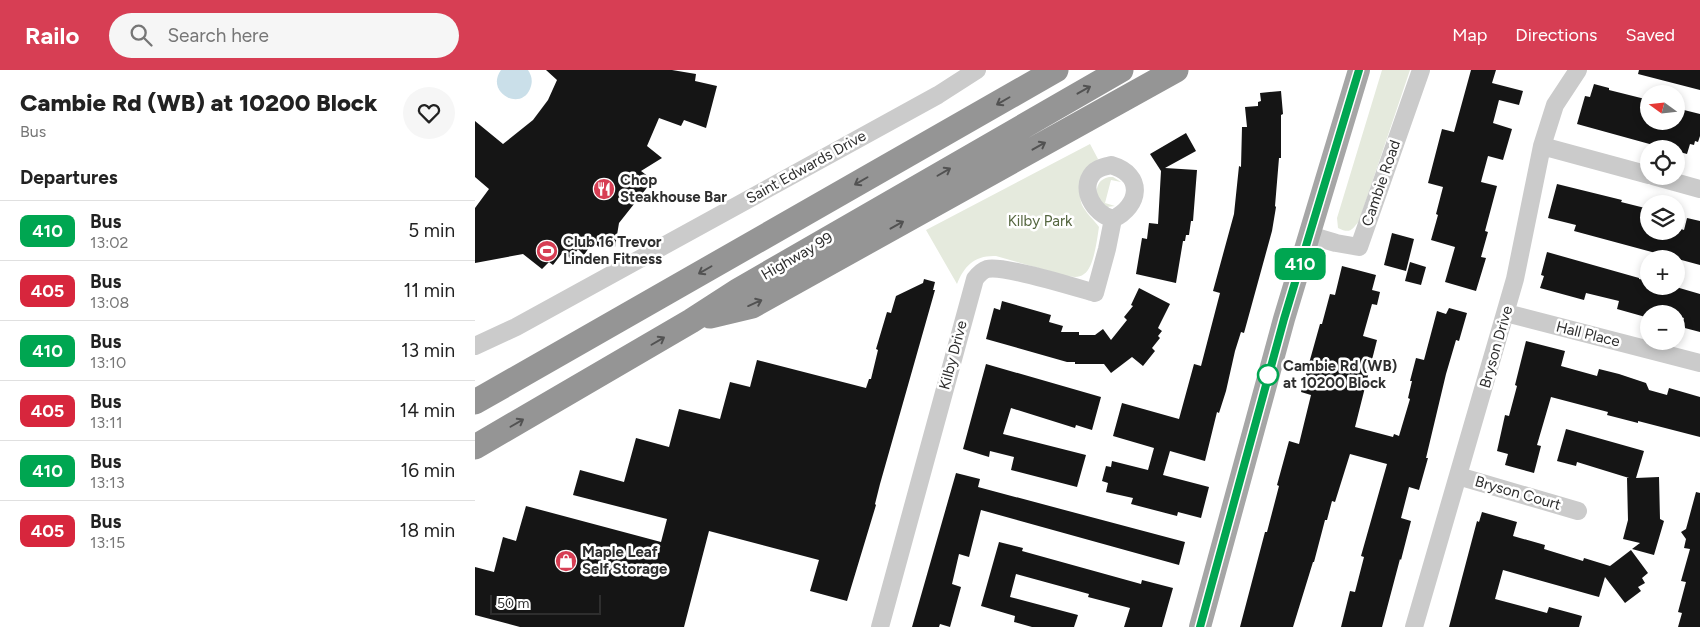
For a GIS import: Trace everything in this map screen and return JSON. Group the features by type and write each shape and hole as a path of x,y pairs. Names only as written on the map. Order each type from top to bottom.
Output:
{"highway":[{"name":"Highway 99","path":"475,447 691,321 739,290 1121,70"},
{"path":"691,321 752,306 1176,70"},
{"path":"475,402 1051,72"},
{"path":"475,383 574,344"}],"main road":[{"path":"1200,627 1284,319 1359,70"}],"street":[{"name":"Saint Edwards Drive","path":"475,346 516,327 938,95 977,70"},
{"name":"Cambie Road","path":"1309,235 1359,247 1421,70"},
{"name":"Bryson Drive","path":"1415,627 1515,279 1542,146 1555,105 1578,70"},
{"path":"1542,146 1640,173"},
{"path":"1685,185 1700,189"},
{"name":"Kilby Drive","path":"880,627 975,279 979,273 987,269 1005,270 1095,293 1113,219"},
{"name":"Hall Place","path":"1506,313 1700,363"},
{"name":"Bryson Court","path":"1458,476 1579,511"}],"green space":[{"path":"1382,70 1410,70 1359,221 1352,229 1345,231 1338,228 1337,218"},
{"name":"Kilby Park","path":"1090,144 1098,159 1084,180 1080,193 1082,205 1099,227 1095,253 1087,271 1080,276 1069,276 996,256 989,256 982,257 971,263 963,272 957,284 926,230"},
{"path":"1113,177 1121,182 1111,180 1105,203 1115,206 1107,207 1097,198 1097,191 1100,182"}],"water":[{"path":"501,70 528,70 532,84 525,96 519,99 512,99 501,92 497,85 497,78"}],"building":[{"path":"546,70 672,70 696,74 695,81 717,86 706,128 684,120 681,126 659,118 647,146 662,158 641,171 653,180 619,223 615,247 602,244 599,247 593,242 584,255 578,249 571,259 563,252 553,265 549,262 542,269 523,254 475,263 475,208 489,189 475,177 475,121 503,144 533,120 548,100 557,80"},
{"path":"1471,70 1496,70 1492,83 1523,91 1519,105 1499,100 1493,123 1512,129 1503,160 1488,156 1481,182 1497,186 1485,231 1488,232 1481,257 1486,258 1476,291 1445,282 1455,247 1431,240 1443,187 1428,183 1442,129 1454,132"},
{"path":"1639,70 1700,70 1700,90 1685,85 1638,74"},
{"path":"1594,84 1640,98 1640,130 1685,130 1685,110 1700,114 1700,136 1698,142 1695,141 1694,145 1690,144 1687,154 1685,153 1685,140 1640,141 1577,124 1585,96 1590,97"},
{"path":"1281,91 1283,114 1281,115 1281,158 1279,158 1276,207 1272,231 1244,333 1241,332 1226,391 1219,413 1217,412 1205,461 1170,451 1163,475 1209,487 1201,518 1178,512 1177,516 1131,504 1133,498 1106,492 1108,483 1102,481 1106,466 1111,467 1112,461 1148,470 1154,448 1113,436 1122,403 1179,419 1194,364 1201,366 1220,293 1213,291 1234,214 1239,166 1241,167 1242,127 1247,127 1245,107 1258,106 1258,102 1261,101 1260,93"},
{"path":"1186,133 1196,151 1165,168 1197,170 1193,221 1191,221 1189,235 1186,235 1185,241 1183,241 1176,283 1136,274 1142,238 1147,239 1149,223 1158,224 1161,171 1150,154"},
{"path":"1557,184 1622,200 1621,202 1640,207 1640,240 1685,240 1687,218 1700,221 1700,265 1685,261 1685,250 1644,250 1574,231 1576,225 1548,218"},
{"path":"1392,233 1414,239 1406,271 1384,265"},
{"path":"1547,252 1639,278 1640,295 1685,295 1685,290 1700,294 1700,332 1685,328 1685,305 1640,305 1640,315 1617,309 1619,301 1586,293 1584,300 1540,288 1544,276 1541,275"},
{"path":"1410,262 1426,267 1421,285 1405,281"},
{"path":"1342,266 1376,275 1372,290 1380,292 1377,305 1372,304 1363,336 1377,340 1355,427 1393,437 1394,434 1399,436 1410,399 1408,398 1412,381 1410,381 1416,358 1424,360 1437,311 1446,314 1449,308 1467,313 1459,341 1456,340 1446,374 1426,458 1428,458 1419,490 1409,487 1401,518 1411,521 1401,560 1382,627 1341,627 1350,591 1355,592 1364,557 1361,556 1387,464 1350,454 1335,502 1332,501 1327,520 1325,520 1293,627 1240,627 1265,532 1267,532 1289,441 1299,444 1311,395 1301,392 1320,324 1322,324 1330,294 1335,295"},
{"path":"924,279 935,282 933,290 935,290 880,484 876,505 847,601 810,591 819,560 709,531 684,627 520,627 475,615 475,567 494,572 503,537 516,541 526,506 661,542 667,519 573,495 580,470 624,482 636,438 669,447 679,409 720,419 730,382 750,387 757,360 866,388 869,379 871,379 878,350 876,349 887,312 891,313 896,296 923,283"},
{"path":"1139,288 1170,304 1158,328 1162,331 1158,336 1160,338 1152,348 1155,351 1143,366 1132,357 1111,373 1104,364 1075,364 1075,362 1067,362 986,339 994,308 1000,310 1002,301 1051,315 1049,322 1063,326 1061,332 1079,332 1079,335 1095,335 1103,329 1111,340 1127,320 1124,317 1133,306 1131,305"},
{"path":"1526,341 1565,351 1561,366 1597,376 1599,369 1646,383 1649,390 1667,395 1669,388 1700,397 1700,437 1607,415 1608,412 1551,397 1537,445 1541,446 1534,473 1505,465 1508,454 1497,451 1505,415 1509,416 1517,386 1515,385"},
{"path":"986,364 1101,397 1092,430 1076,425 1075,428 1011,408 1003,434 1086,455 1077,487 1011,470 1014,457 990,451 989,457 963,449"},
{"path":"1566,429 1644,451 1636,478 1659,477 1660,519 1664,521 1654,555 1632,549 1640,543 1623,539 1628,520 1627,478 1629,478 1577,462 1576,466 1557,461"},
{"path":"956,473 980,479 978,487 1185,542 1179,565 981,510 969,557 959,554 952,584 961,587 950,627 940,624 939,627 912,627"},
{"path":"1696,492 1700,493 1700,627 1678,627 1682,613 1678,612 1686,582 1681,581 1690,549 1684,548 1686,539 1681,532 1686,529"},
{"path":"1482,512 1517,522 1513,536 1545,545 1544,549 1583,561 1584,558 1610,566 1631,550 1648,573 1642,578 1645,583 1638,587 1641,591 1625,603 1605,577 1599,597 1503,570 1495,599 1547,613 1549,607 1582,616 1579,627 1449,627 1477,521 1479,522"},
{"path":"999,542 1023,548 1022,551 1141,584 1142,580 1173,588 1162,627 1124,627 1130,608 1088,597 1089,594 1016,574 1010,597 1078,615 1074,627 1032,627 1014,622 1015,616 981,606"}],"bus line":[{"name":"410","path":"1200,627 1284,319 1359,70"}],"place":[{"name":"Chop Steakhouse Bar","path":"604,189"},
{"name":"Club 16 Trevor Linden Fitness","path":"547,251"},
{"name":"Cambie Rd (WB) at 10200 Block","path":"1268,375"},
{"name":"Maple Leaf Self Storage","path":"566,561"}]}
